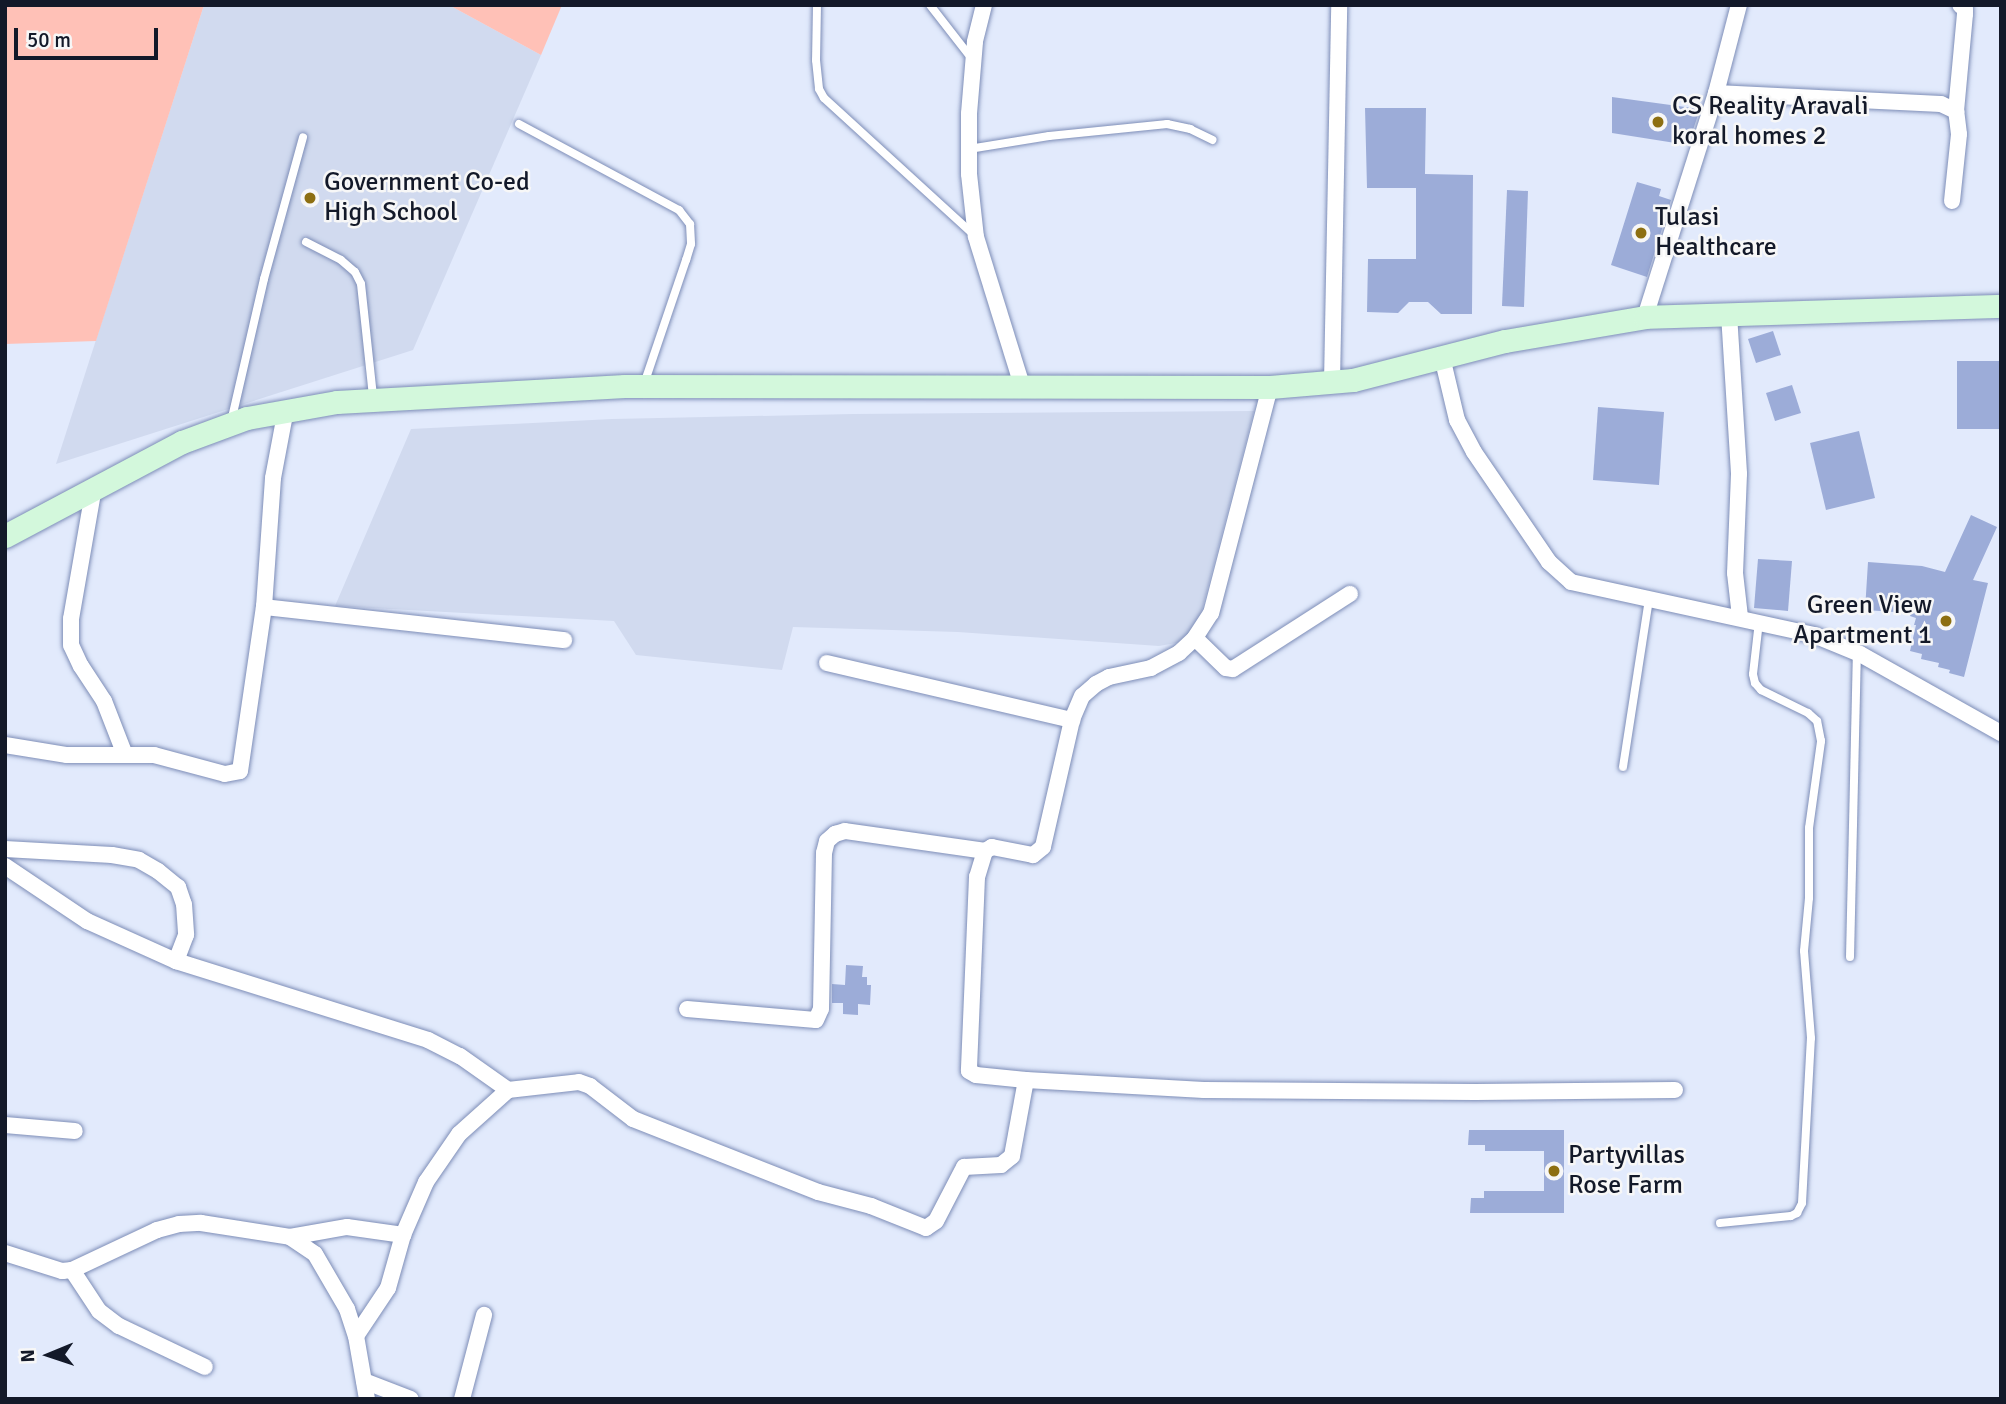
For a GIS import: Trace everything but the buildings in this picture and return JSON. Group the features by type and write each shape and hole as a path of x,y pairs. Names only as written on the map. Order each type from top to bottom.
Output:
{"street":[{"path":"984,5 974,61 969,149 976,237 1022,386"},
{"path":"1332,383 1339,5"},
{"path":"1645,317 1716,93 1739,5"},
{"path":"1952,201 1959,134 1956,111 1965,15 1965,9 1960,5"},
{"path":"1716,93 1941,104 1956,111"},
{"path":"5,536 182,442 286,409 374,400 643,386 1270,387 1332,383 1505,341 1645,317 2001,306"},
{"path":"1728,314 1738,474 1735,573 1740,617"},
{"path":"1442,357 1457,420 1474,452 1549,562 1571,582 1814,635 1857,652 2001,733"},
{"path":"687,1009 816,1020 821,1009 824,853 827,841 835,834 845,831 985,851 992,847 1033,855 1043,847 1072,719 1082,696 1109,677 1151,668 1179,653 1195,638 1211,613 1270,387"},
{"path":"5,745 67,755 154,755 225,774 240,771 264,607 273,478 286,409"},
{"path":"94,487 71,619 71,645 104,701 125,755"},
{"path":"1195,638 1226,667 1233,669 1350,594"},
{"path":"264,607 565,639"},
{"path":"827,663 1072,719"},
{"path":"5,849 112,855 139,860 158,871 178,887 184,904 186,935 176,961"},
{"path":"985,851 977,877 967,1065 976,1075 1204,1090 1675,1090"},
{"path":"5,866 87,921 176,961 428,1040 460,1056 508,1090"},
{"path":"356,1336 388,1288 403,1235 426,1182 459,1134 508,1090 579,1082 590,1086 633,1119 818,1192 872,1206 926,1228 936,1221 964,1167 1000,1165 1012,1156 1026,1080"},
{"path":"5,1125 75,1131"},
{"path":"5,1253 48,1269 72,1270 157,1230 179,1224 201,1223 290,1237 347,1227 403,1235"},
{"path":"290,1237 315,1254 334,1282 356,1336 368,1399"},
{"path":"72,1270 99,1311 119,1326 205,1367"},
{"path":"463,1399 485,1315"},
{"path":"365,1381 411,1399"}],"lane":[{"path":"817,5 818,75 824,98 976,237"},
{"path":"930,5 974,61"},
{"path":"519,124 679,210 690,224 691,244 643,386"},
{"path":"969,149 1061,135 1167,124 1190,129 1213,140"},
{"path":"230,425 264,279 303,137"},
{"path":"306,242 341,260 355,272 361,284 374,400"},
{"path":"1623,767 1649,599"},
{"path":"1720,1223 1791,1216 1802,1203 1811,1038 1804,951 1810,872 1809,828 1821,741 1817,721 1808,713 1761,690 1755,683 1753,674 1759,621"},
{"path":"1850,957 1857,652"}],"shaded area":[{"path":"5,5 204,5 96,341 5,344"},
{"name":"Government Co-ed High School","path":"204,5 449,5 541,55 413,350 56,464"},
{"path":"449,5 562,5 541,55"},
{"path":"1254,411 1199,621 1182,642 1159,646 958,632 793,627 782,670 636,655 614,621 335,606 411,429 612,419"}],"place":[{"name":"CS Reality Aravali koral homes 2","path":"1658,122"},
{"name":"Government Co-ed High School","path":"310,198"},
{"name":"Tulasi Healthcare","path":"1641,233"},
{"name":"Green View Apartment 1","path":"1946,621"},
{"name":"Partyvillas Rose Farm","path":"1554,1171"}]}
